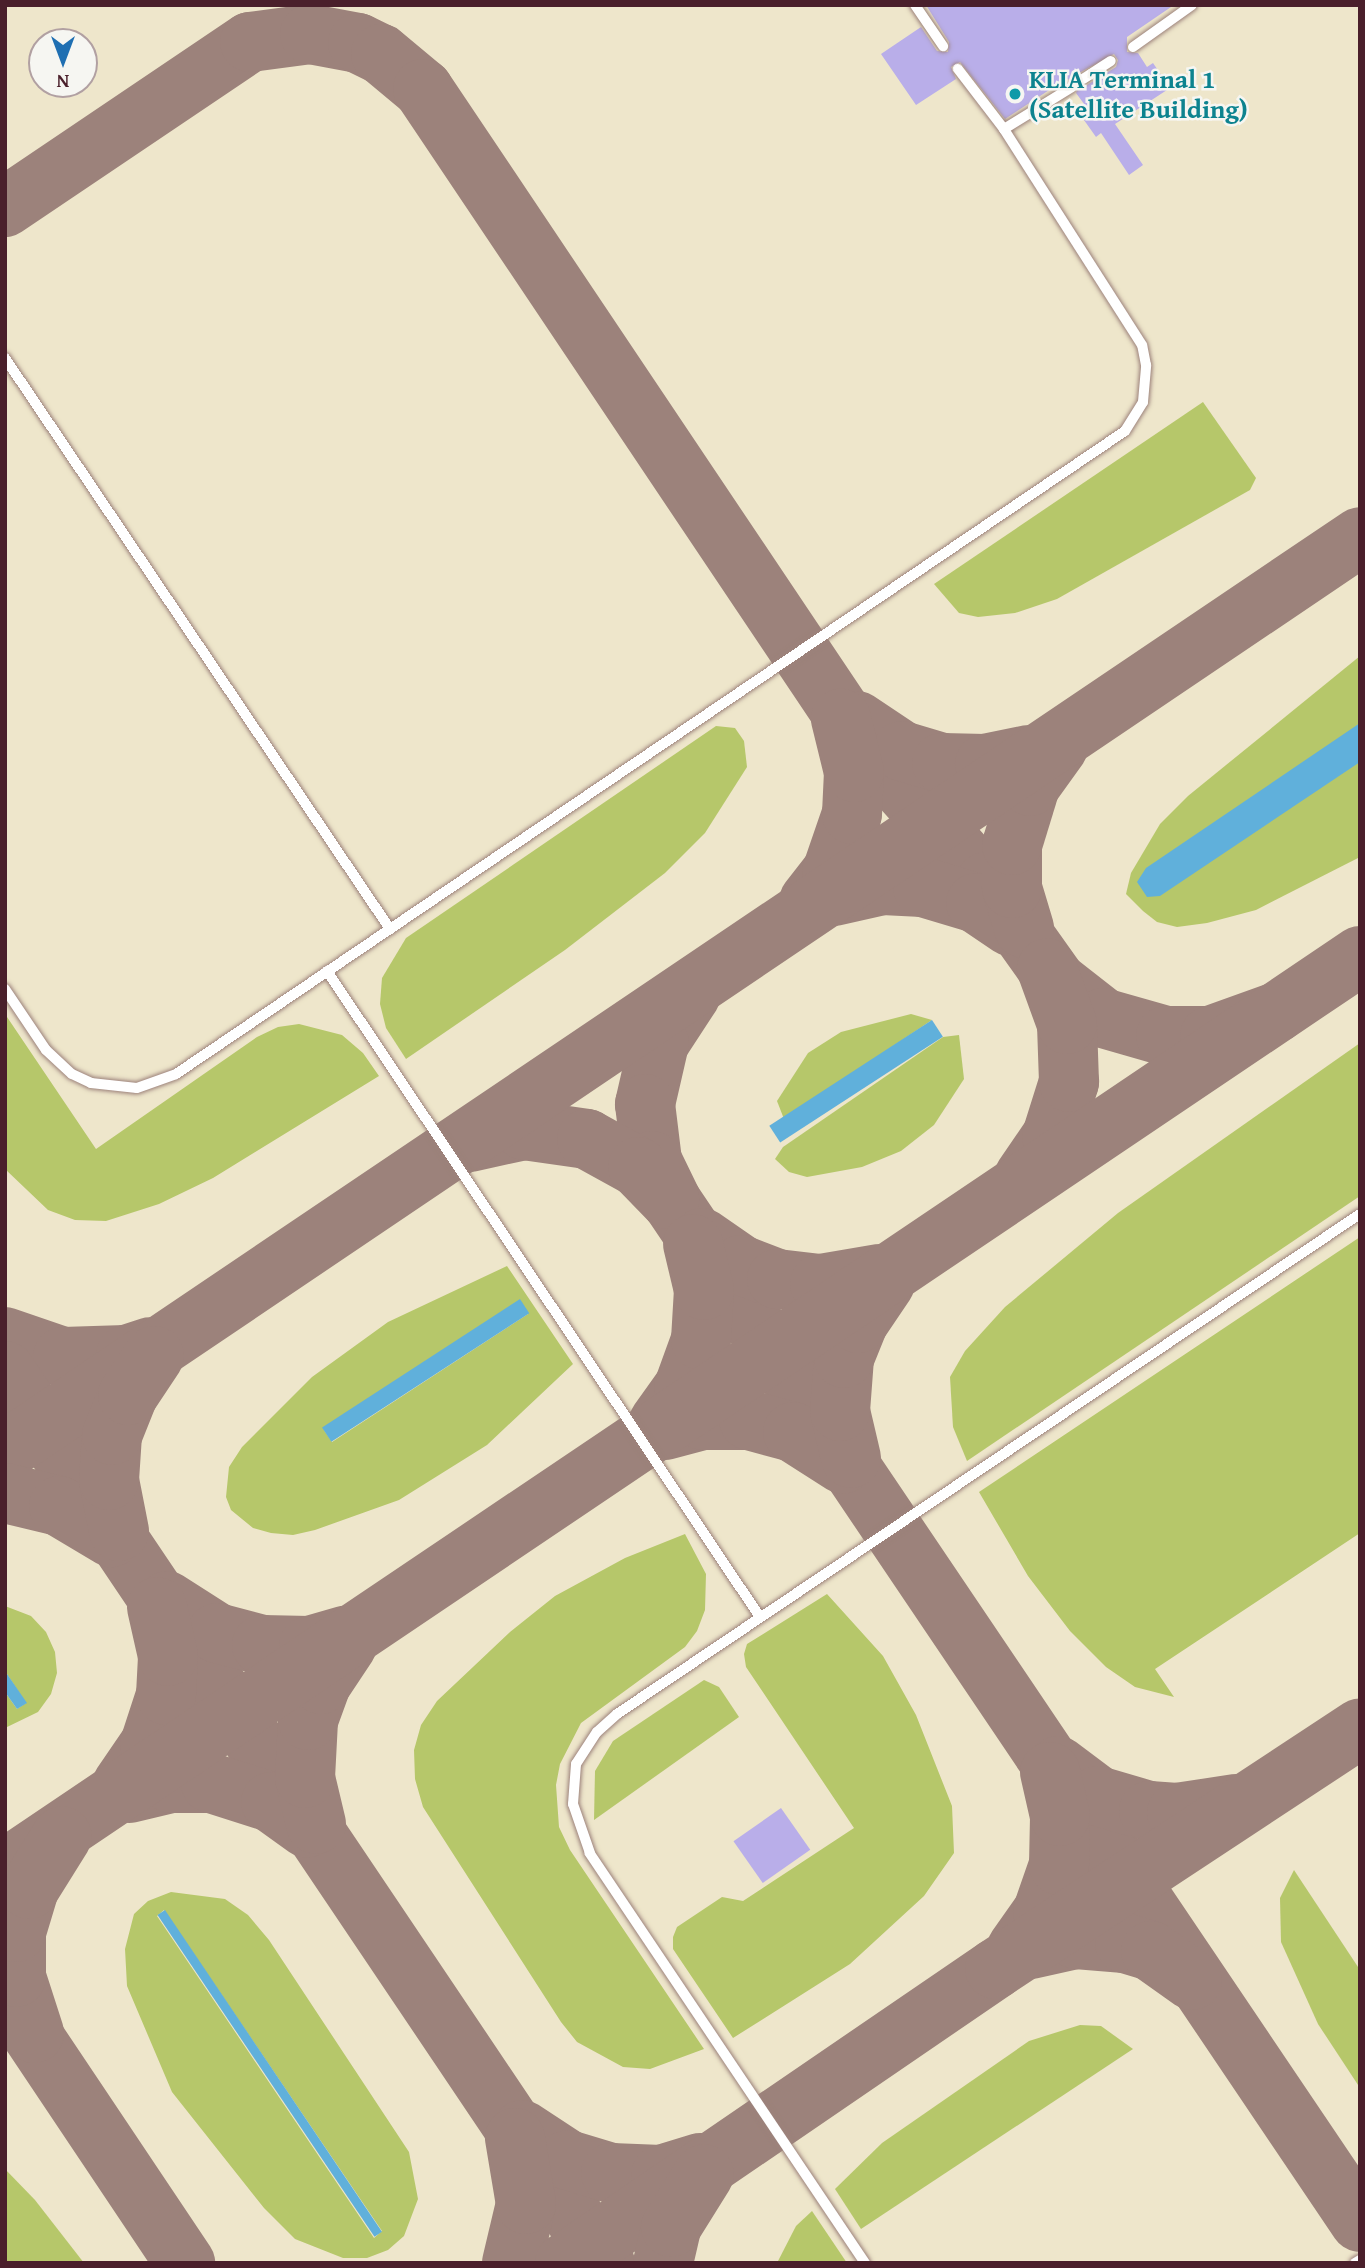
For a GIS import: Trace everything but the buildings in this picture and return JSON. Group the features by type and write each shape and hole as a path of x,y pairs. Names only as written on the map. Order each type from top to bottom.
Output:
{"lane":[{"path":"915,5 943,46"},
{"path":"1133,47 1192,5"},
{"path":"1083,79 1111,61"},
{"path":"5,989 47,1050 72,1074 91,1083 137,1088 176,1074 1110,445 1136,418 1146,384 1142,345 1004,129 958,69"},
{"path":"1004,129 1072,87"},
{"path":"5,358 390,929"},
{"path":"327,971 760,1617"},
{"path":"865,2263 590,1853 575,1821 572,1782 576,1764 597,1732 760,1617 1360,1214"},
{"path":"1355,2263 1360,2260"}],"green space":[{"path":"1203,402 1256,478 1250,490 1057,599 1015,613 978,617 959,613 934,584"},
{"path":"1360,656 1360,857 1256,910 1207,923 1177,927 1157,922 1143,911 1126,894 1131,873 1160,824 1188,796"},
{"path":"716,726 735,728 744,741 747,767 705,833 665,873 565,950 406,1059 386,1028 380,1004 382,978 406,938"},
{"path":"5,1014 96,1149 257,1037 278,1027 299,1024 342,1035 363,1053 379,1076 213,1178 159,1204 106,1221 75,1220 48,1210 5,1169"},
{"path":"911,1014 932,1020 784,1119 777,1101 808,1053 841,1032"},
{"path":"959,1035 964,1079 934,1125 901,1151 862,1167 807,1177 789,1172 775,1159 783,1147 943,1037"},
{"path":"1360,1043 1360,1196 967,1461 953,1427 950,1377 965,1351 1005,1307 1118,1213"},
{"path":"1360,1237 1360,1533 1155,1669 1174,1697 1135,1687 1106,1667 1070,1631 1028,1576 979,1492"},
{"path":"507,1266 573,1364 487,1445 399,1500 315,1530 293,1535 253,1528 231,1510 226,1497 229,1467 242,1447 312,1377 388,1322","holes":["520,1300 528,1314 332,1442 324,1430"]},
{"path":"685,1534 706,1574 705,1610 697,1631 685,1647 581,1723 560,1764 556,1785 559,1827 570,1850 704,2049 650,2069 623,2067 577,2042 561,2022 423,1807 415,1779 414,1750 421,1725 437,1701 510,1632 555,1596 625,1558"},
{"path":"827,1594 883,1656 916,1715 952,1806 954,1853 924,1896 850,1964 733,2038 673,1949 673,1937 677,1927 722,1897 743,1901 854,1828 746,1667 744,1654 747,1644"},
{"path":"5,1606 31,1616 46,1632 55,1652 57,1673 51,1694 38,1712 5,1728 5,1692 17,1709 26,1703 5,1671"},
{"path":"704,1680 719,1687 739,1717 594,1820 595,1771 613,1741"},
{"path":"1294,1870 1360,1970 1360,2088 1318,2024 1281,1942 1280,1898"},
{"path":"171,1892 225,1899 248,1915 269,1940 409,2152 418,2199 404,2236 388,2250 367,2258 343,2258 295,2239 264,2208 172,2092 127,1986 125,1949 134,1914 148,1901","holes":["164,1910 382,2231 374,2238 157,1916"]},
{"path":"1080,2025 1101,2026 1133,2049 861,2229 835,2189 882,2143 1029,2041"},
{"path":"5,2169 35,2200 84,2263 5,2263"},
{"path":"812,2211 847,2263 777,2263 796,2226"}],"water":[{"path":"1360,723 1360,762 1160,896 1147,897 1137,882 1146,868"},
{"path":"932,1020 943,1037 780,1142 769,1126"},
{"path":"520,1299 529,1313 331,1442 322,1428"},
{"path":"5,1671 27,1703 17,1709 5,1692"},
{"path":"165,1910 382,2232 375,2237 158,1915"}],"taxiway":[{"path":"5,207 250,42 310,34 358,43 381,54 423,89 861,742 986,882 1057,982 1103,1018 1166,1036 1210,1036 1277,1012"},
{"path":"5,1451 1360,537"},
{"path":"809,901 832,872 852,814 854,772 841,719"},
{"path":"857,721 902,751 942,763 985,764 1029,755"},
{"path":"1024,928 1012,888 1012,845 1030,786 1058,747"},
{"path":"834,896 883,885 923,887 976,903 1010,926"},
{"path":"5,1869 1360,956"},
{"path":"1024,1177 1052,1136 1069,1082 1067,1024 1047,969"},
{"path":"691,994 659,1043 645,1104 652,1161 672,1202 1360,2222"},
{"path":"470,1142 524,1130 587,1139 638,1167 669,1199"},
{"path":"702,1238 741,1265 777,1279 820,1284 880,1274"},
{"path":"659,1422 684,1387 701,1340 704,1290 693,1244"},
{"path":"851,1458 840,1411 844,1358 858,1323 885,1283"},
{"path":"5,1337 63,1357 126,1355 150,1347"},
{"path":"119,1531 109,1480 112,1435 128,1395 154,1356"},
{"path":"5,1371 605,2263"},
{"path":"665,1430 703,1420 749,1420 793,1432 843,1464"},
{"path":"5,1493 59,1506 111,1537"},
{"path":"167,1601 217,1633 262,1645 309,1646 345,1636"},
{"path":"122,1785 150,1744 166,1695 168,1656 157,1607"},
{"path":"316,1824 305,1778 308,1720 321,1684 347,1645"},
{"path":"565,2263 995,1969 1360,1728"},
{"path":"1058,1766 1098,1796 1149,1811 1177,1813 1236,1804"},
{"path":"1017,1948 1043,1911 1059,1865 1060,1816 1050,1772"},
{"path":"129,1793 171,1783 211,1783 271,1802 307,1828"},
{"path":"34,2033 16,1977 16,1932 29,1889 62,1836"},
{"path":"1031,1949 1076,1939 1125,1943 1151,1951 1192,1980"},
{"path":"5,1994 185,2263"},
{"path":"522,2130 568,2160 611,2173 661,2175 700,2163"},
{"path":"512,2263 526,2204 515,2138"},
{"path":"663,2263 671,2227 704,2174"}],"place":[{"name":"KLIA Terminal 1 (Satellite Building)","path":"1015,94"}]}
